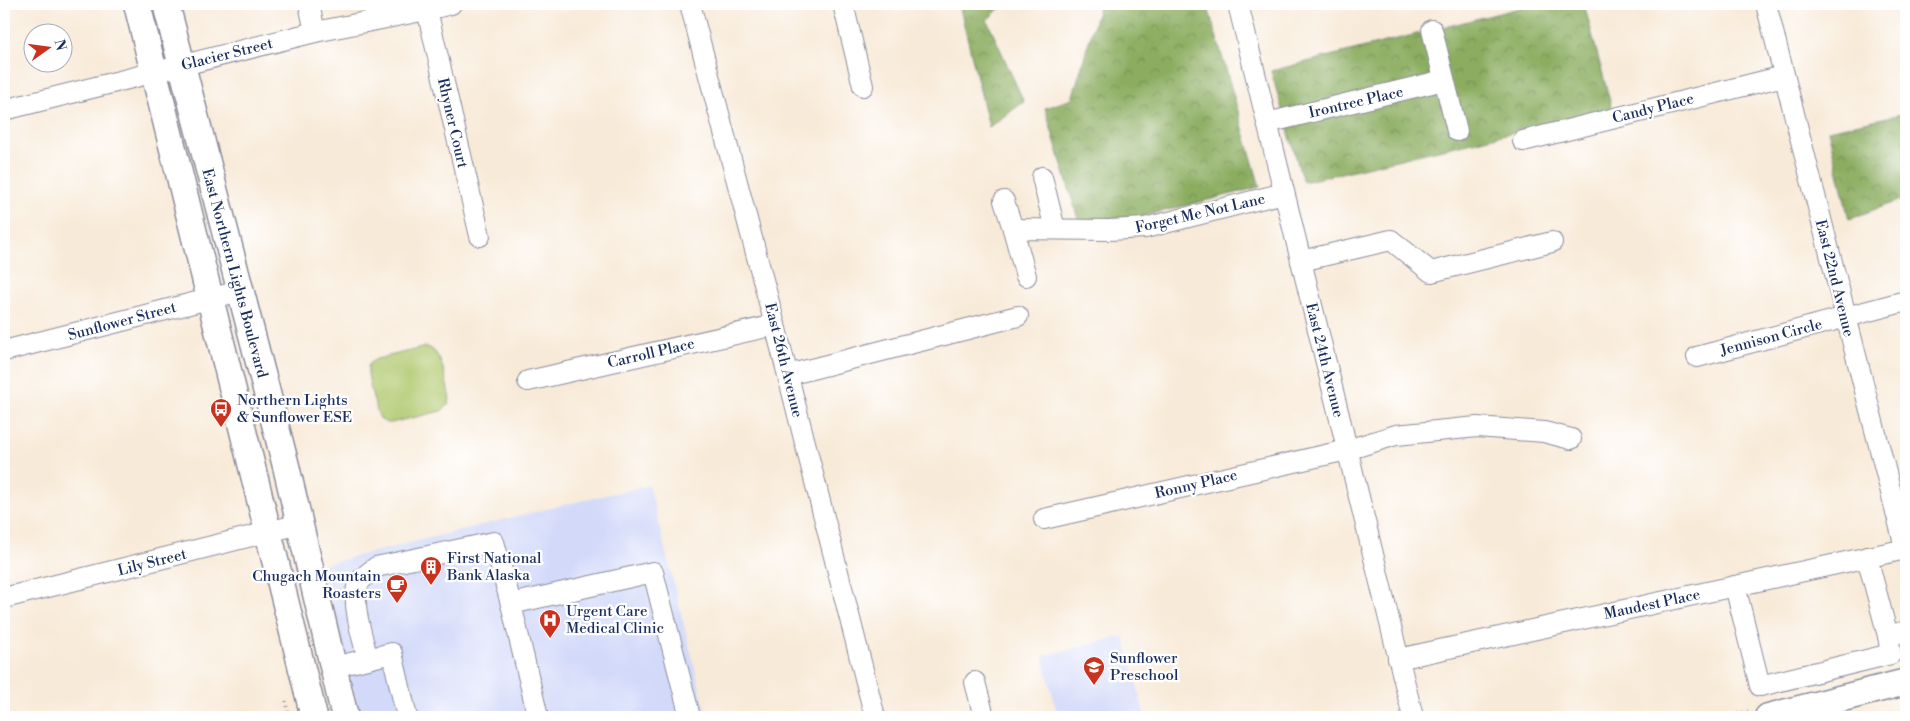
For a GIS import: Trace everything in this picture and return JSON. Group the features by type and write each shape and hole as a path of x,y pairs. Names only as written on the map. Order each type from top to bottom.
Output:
{"main road":[{"name":"East Northern Lights Boulevard","path":"137,4 314,717"},
{"name":"East Northern Lights Boulevard","path":"166,4 300,524 345,717"},
{"path":"1768,717 1906,682"},
{"path":"307,690 322,707 327,717"}],"street":[{"path":"309,4 315,32"},
{"name":"Glacier Street","path":"4,110 315,32 451,4"},
{"name":"East 26th Avenue","path":"690,4 876,717"},
{"path":"843,4 863,86"},
{"name":"East 24th Avenue","path":"1238,4 1413,717"},
{"name":"East 22nd Avenue","path":"1766,4 1906,550"},
{"name":"Rhyner Court","path":"427,10 480,236"},
{"path":"1432,30 1457,131"},
{"name":"Candy Place","path":"1523,141 1784,76"},
{"name":"Irontree Place","path":"1267,123 1444,80"},
{"path":"1042,178 1055,229"},
{"name":"Forget Me Not Lane","path":"1013,229 1109,230 1145,228 1284,193"},
{"path":"1004,201 1026,276"},
{"path":"1301,261 1391,240 1431,272 1552,242"},
{"name":"Sunflower Street","path":"4,351 240,291"},
{"name":"Jennison Circle","path":"1697,357 1906,301"},
{"path":"788,375 1018,316"},
{"name":"Carroll Place","path":"528,381 775,325"},
{"name":"Ronny Place","path":"1044,519 1347,450 1396,435 1477,427 1544,432 1571,439"},
{"name":"Lily Street","path":"4,598 300,524"},
{"path":"368,659 356,601 357,586 363,576 376,567 494,542 538,717"},
{"name":"Maudest Place","path":"1398,659 1906,550"},
{"path":"1736,586 1760,686 1891,654 1897,634 1867,557"},
{"path":"511,604 653,572 690,717"},
{"path":"334,667 392,653 408,717"},
{"path":"975,682 984,717"}],"shaded area":[{"path":"649,485 707,717 360,717 321,565"},
{"name":"Sunflower Preschool","path":"1124,636 1145,717 1058,717 1043,656"}],"green space":[{"path":"959,4 1004,4 987,20 1024,102 989,127"},
{"path":"1100,4 1207,4 1260,187 1108,225 1078,219 1045,108 1072,99"},
{"path":"1535,4 1584,4 1612,109 1303,182 1271,71"},
{"path":"1906,113 1906,198 1849,219 1828,130"},
{"path":"426,347 432,349 440,360 450,399 448,405 441,411 391,423 383,421 378,414 374,401 368,376 368,366 377,359"}],"place":[{"name":"Northern Lights & Sunflower ESE","path":"221,428"},
{"name":"First National Bank Alaska","path":"431,586"},
{"name":"Chugach Mountain Roasters","path":"397,604"},
{"name":"Urgent Care Medical Clinic","path":"550,639"},
{"name":"Sunflower Preschool","path":"1094,686"}]}
